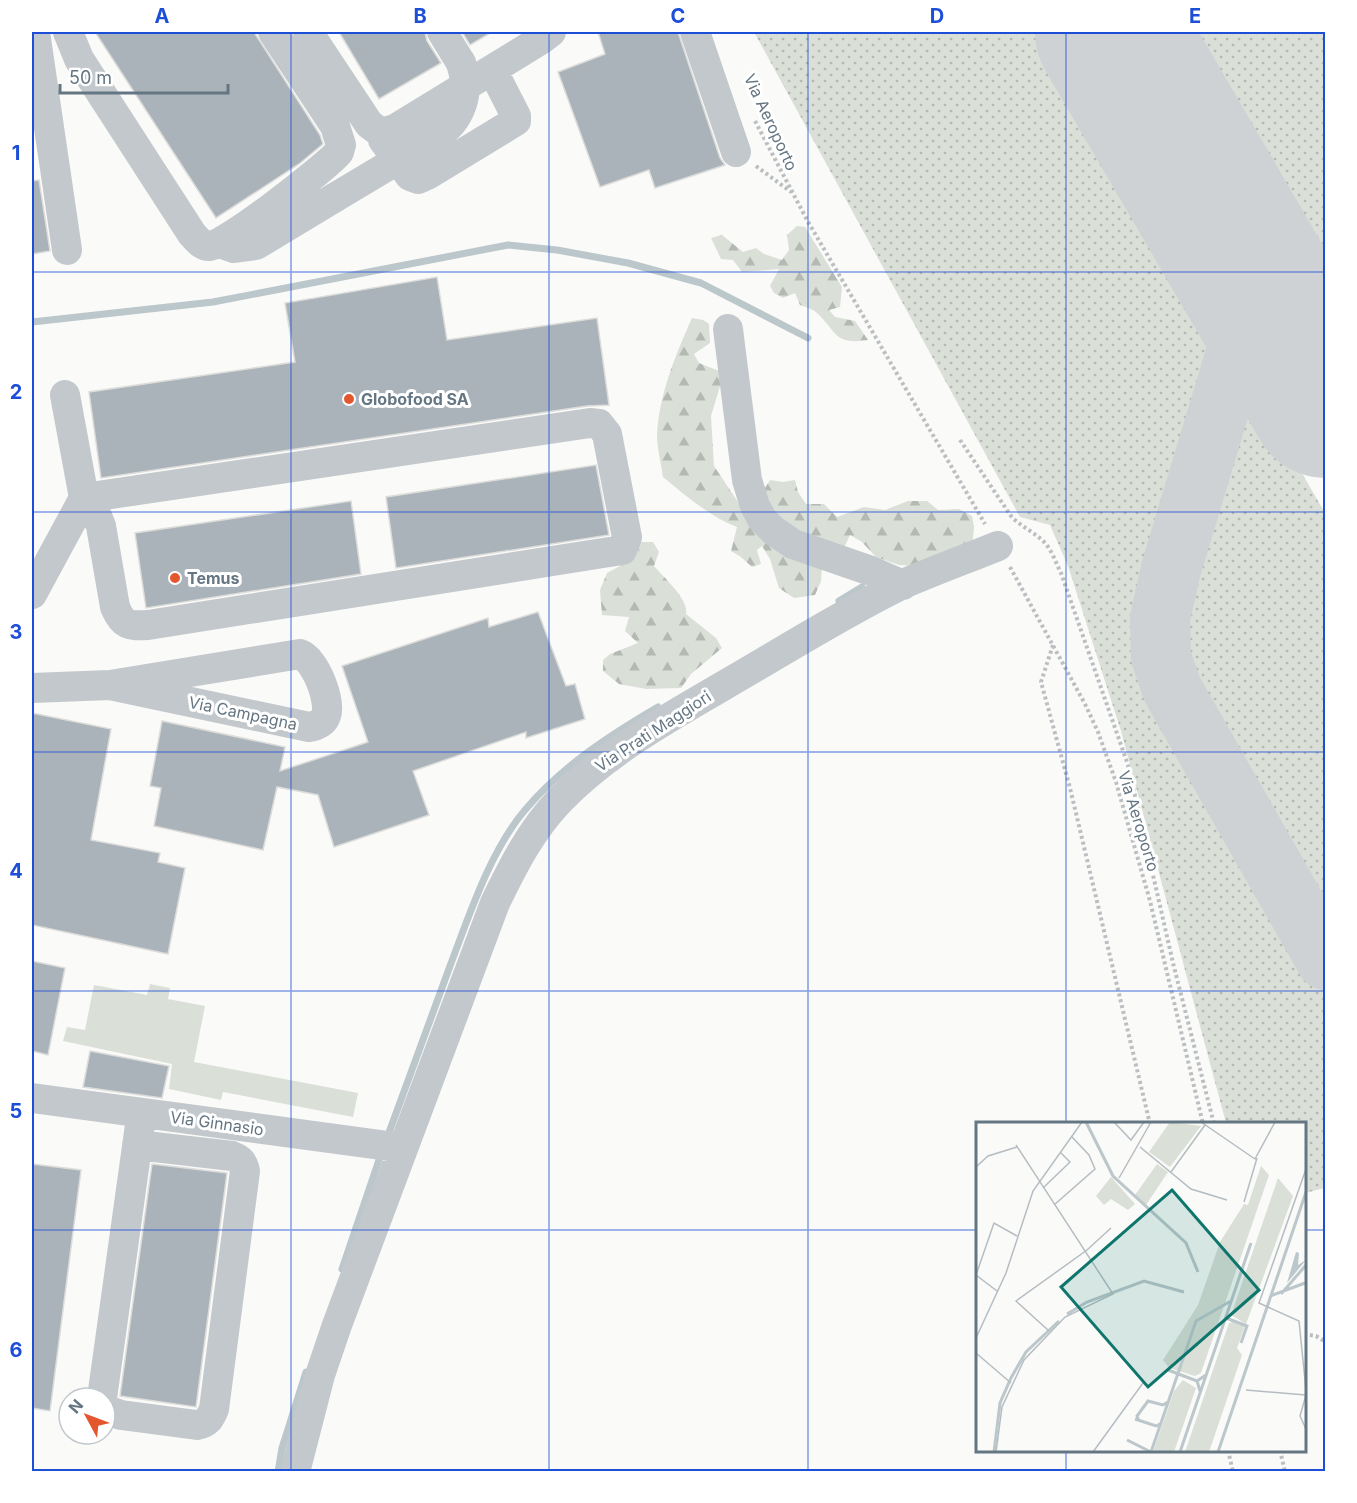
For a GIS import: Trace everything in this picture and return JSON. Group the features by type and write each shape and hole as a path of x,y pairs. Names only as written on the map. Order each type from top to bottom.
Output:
{"street":[{"path":"35,32 67,250"},
{"path":"68,32 80,59 192,234 204,245 211,247 234,236 339,152 340,145 335,126 273,32"},
{"path":"309,32 369,124 413,178 418,179 516,121 514,109 496,77 498,66"},
{"path":"220,243 234,248 256,245 449,127 456,118 465,97 465,79 461,63 442,32"},
{"path":"375,130 381,133 395,129 551,32"},
{"path":"695,32 736,152"},
{"path":"729,329 747,480 754,506 762,519 774,531 793,544 871,571 903,585"},
{"path":"65,395 84,498 101,526 115,607 119,618 127,624 135,626 616,552 622,550 627,537 607,434 599,424 590,423 84,498"},
{"path":"32,594 84,498"},
{"name":"Via Prati Maggiori","path":"295,1472 320,1375 403,1148 495,903 534,830 583,778 656,725 849,612 903,585 998,546"},
{"name":"Via Campagna","path":"32,688 110,685 300,654 306,656 314,666 327,709 321,723 309,727 110,685"},
{"name":"Via Ginnasio","path":"32,1098 403,1148"},
{"path":"104,1386 142,1113"},
{"path":"117,1414 197,1425 205,1424 210,1418 214,1409 245,1171 244,1164 232,1156 137,1145"}],"path":[{"name":"Via Aeroporto","path":"752,114 807,220 998,546 1098,732 1116,782 1150,901 1203,1122"},
{"path":"736,152 793,194"},
{"path":"960,440 1011,516 1049,548 1061,573 1128,765 1173,963 1213,1122"},
{"path":"1053,645 1041,682 1070,788 1150,1122"},
{"path":"1306,1334 1316,1336 1326,1342"},
{"path":"1228,1452 1233,1472"},
{"path":"1280,1452 1285,1472"}],"green space":[{"path":"754,32 1046,32 1325,513 1325,1188 1306,1193 1306,1122 1226,1122 1121,731 1068,566 1050,525 1020,517"},
{"path":"1165,32 1325,32 1325,307"},
{"path":"797,226 805,227 842,287 840,307 829,310 835,317 855,321 868,340 842,339 815,312 800,305 795,293 783,298 774,293 770,286 779,269 742,272 733,260 721,259 711,238 722,235 743,252 756,248 764,254 782,260 789,250 787,235"},
{"path":"692,318 709,324 710,343 694,354 699,363 724,373 711,416 714,466 746,514 822,567 821,581 815,595 794,598 779,588 770,559 762,546 757,550 761,564 752,567 731,551 737,527 708,512 663,477 658,450 658,420 674,360"},
{"path":"770,480 783,482 795,480 798,492 806,504 824,504 837,517 864,507 885,510 908,501 927,501 938,510 959,509 972,516 974,527 972,548 930,567 899,565 876,557 862,542 850,535 842,552 799,543 760,496"},
{"path":"640,542 653,542 659,552 654,566 680,595 686,608 686,614 716,638 722,648 691,674 681,688 646,689 619,684 603,671 603,660 610,654 638,643 625,631 629,617 602,615 600,590 607,573 629,561"},
{"path":"150,984 170,988 168,999 205,1006 194,1062 358,1093 353,1117 223,1092 221,1100 169,1089 172,1064 63,1041 67,1027 85,1030 94,985 147,995"}],"building":[{"path":"95,32 254,32 320,135 323,144 299,164 216,218"},
{"path":"339,32 425,32 427,41 441,63 379,99"},
{"path":"462,32 492,32 470,45"},
{"path":"598,32 678,32 720,158 725,165 655,188 649,170 600,187 558,72 605,54"},
{"path":"39,180 50,251 32,254 32,181"},
{"name":"Globofood SA","path":"437,277 447,340 597,318 609,405 587,406 101,478 89,392 295,362 285,303"},
{"path":"596,465 609,535 396,568 386,497"},
{"path":"351,501 361,574 146,608 135,533"},
{"path":"538,612 566,686 575,684 585,719 526,738 526,732 413,771 429,815 334,847 318,795 277,787 263,850 154,826 161,788 150,786 162,721 285,747 280,771 368,742 342,666 488,618 489,627"},
{"path":"32,713 111,729 91,840 160,853 158,862 185,868 168,954 32,925"},
{"path":"32,961 65,968 48,1055 32,1051"},
{"path":"90,1051 169,1066 162,1098 83,1087"},
{"path":"32,1164 81,1170 50,1411 32,1408"},
{"path":"152,1164 227,1173 196,1407 120,1396"}],"waterway":[{"path":"32,322 213,302 508,245 557,250 628,263 701,283 808,338"},
{"path":"839,601 862,587"},
{"path":"387,1138 473,905 501,845 525,810 554,780 604,741 658,707"},
{"path":"342,1269 382,1151"},
{"path":"278,1472 282,1448 306,1372"}],"taxiway":[{"path":"1257,284 1171,569 1160,618 1161,657 1172,689 1326,960"}],"runway":[{"path":"1111,32 1326,402"}],"place":[{"name":"Globofood SA","path":"349,399"},
{"name":"Temus","path":"175,578"}]}
